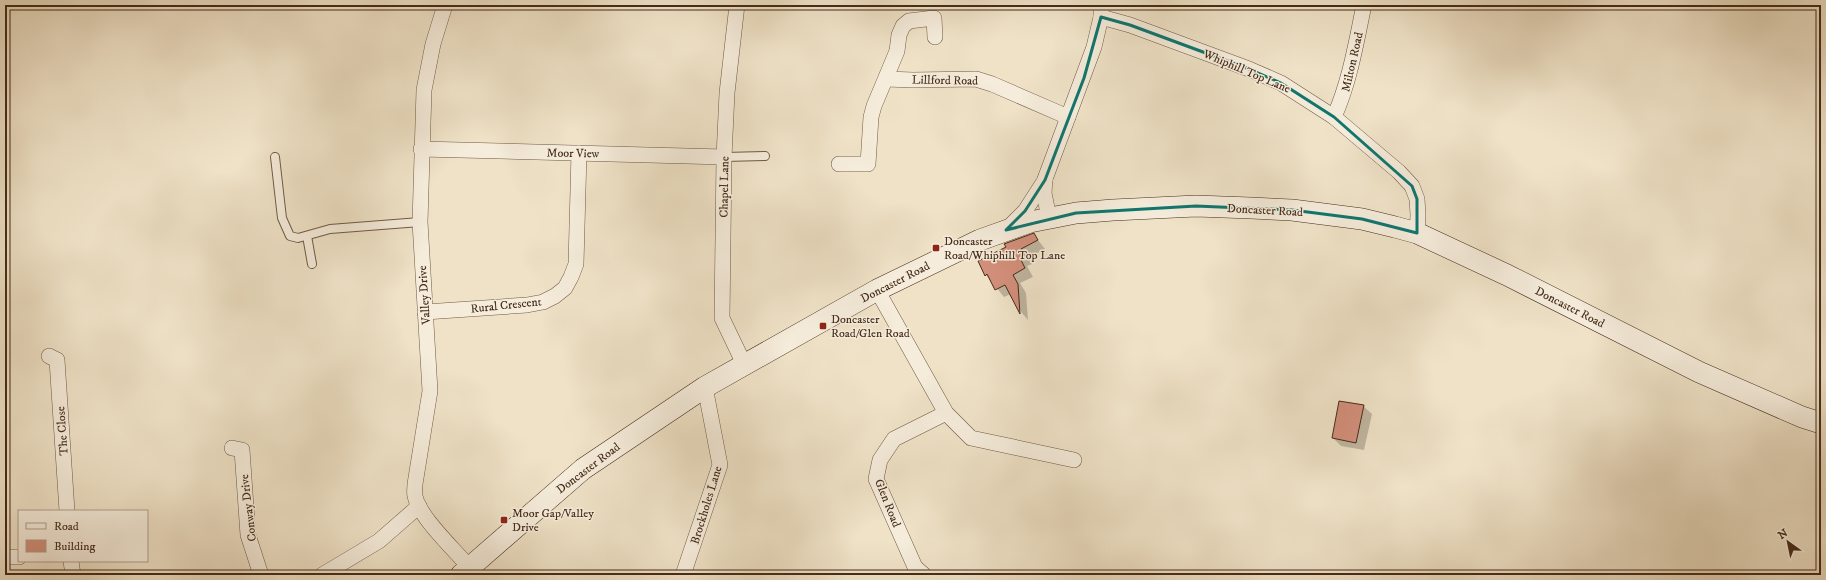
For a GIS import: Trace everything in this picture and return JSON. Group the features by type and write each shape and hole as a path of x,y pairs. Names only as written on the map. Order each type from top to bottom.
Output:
{"main road":[{"name":"Doncaster Road","path":"465,571 583,469 705,387 744,364 877,290 980,240 1006,230 1049,218 1076,213 1196,206 1292,210 1362,219 1417,233 1507,275 1699,372 1802,417 1821,423"}],"street":[{"name":"Valley Drive","path":"445,5 428,66 424,90 421,149 420,222 430,391 415,484 415,496 419,506 465,571"},
{"name":"Chapel Lane","path":"737,5 727,93 724,157 722,318 744,364"},
{"name":"Milton Road","path":"1334,117 1343,98 1364,5"},
{"name":"Whiphill Top Lane","path":"1049,218 1044,193 1045,180 1084,78 1101,11 1130,25 1249,69 1281,83 1334,117 1399,172 1412,186 1417,199 1417,233"},
{"path":"839,164 868,169 874,106 897,51 899,35 903,26 909,21 934,12 935,37"},
{"name":"Lillford Road","path":"886,79 976,79 992,84 1068,117"},
{"name":"Moor View","path":"421,149 724,157"},
{"name":"Rural Crescent","path":"425,312 527,305 543,302 555,296 565,288 576,264 579,153"},
{"path":"1006,230 1025,211 1045,180"},
{"path":"877,290 946,413 971,438 1074,460"},
{"name":"The Close","path":"57,357 67,510"},
{"name":"Brockholes Lane","path":"683,575 720,465 705,387"},
{"name":"Glen Road","path":"915,572 876,479 880,460 894,439 946,413"},
{"name":"Conway Drive","path":"241,448 248,535 262,575"},
{"path":"322,575 379,541 419,506"},
{"path":"5,557 18,556"},
{"path":"70,562 73,575"}],"lane":[{"path":"724,157 765,156"},
{"path":"275,157 285,228 290,236 298,238 330,229 420,222"},
{"path":"307,236 312,264"}],"highlighted area":[{"path":"1101,17 1130,25 1249,69 1281,83 1334,117 1412,186 1417,199 1417,233 1362,219 1292,210 1196,206 1076,213 1006,230 1025,211 1045,180 1084,78"}],"building":[{"path":"1034,233 1038,240 1021,249 1025,255 1020,258 1025,268 1013,275 1018,284 1020,314 1005,285 995,290 987,274 985,276 978,261 1006,247 1004,244"},
{"path":"1339,401 1364,405 1356,443 1332,438"}],"place":[{"name":"Doncaster Road/Whiphill Top Lane","path":"936,248"},
{"name":"Doncaster Road/Glen Road","path":"823,326"},
{"name":"Moor Gap/Valley Drive","path":"504,520"}]}
